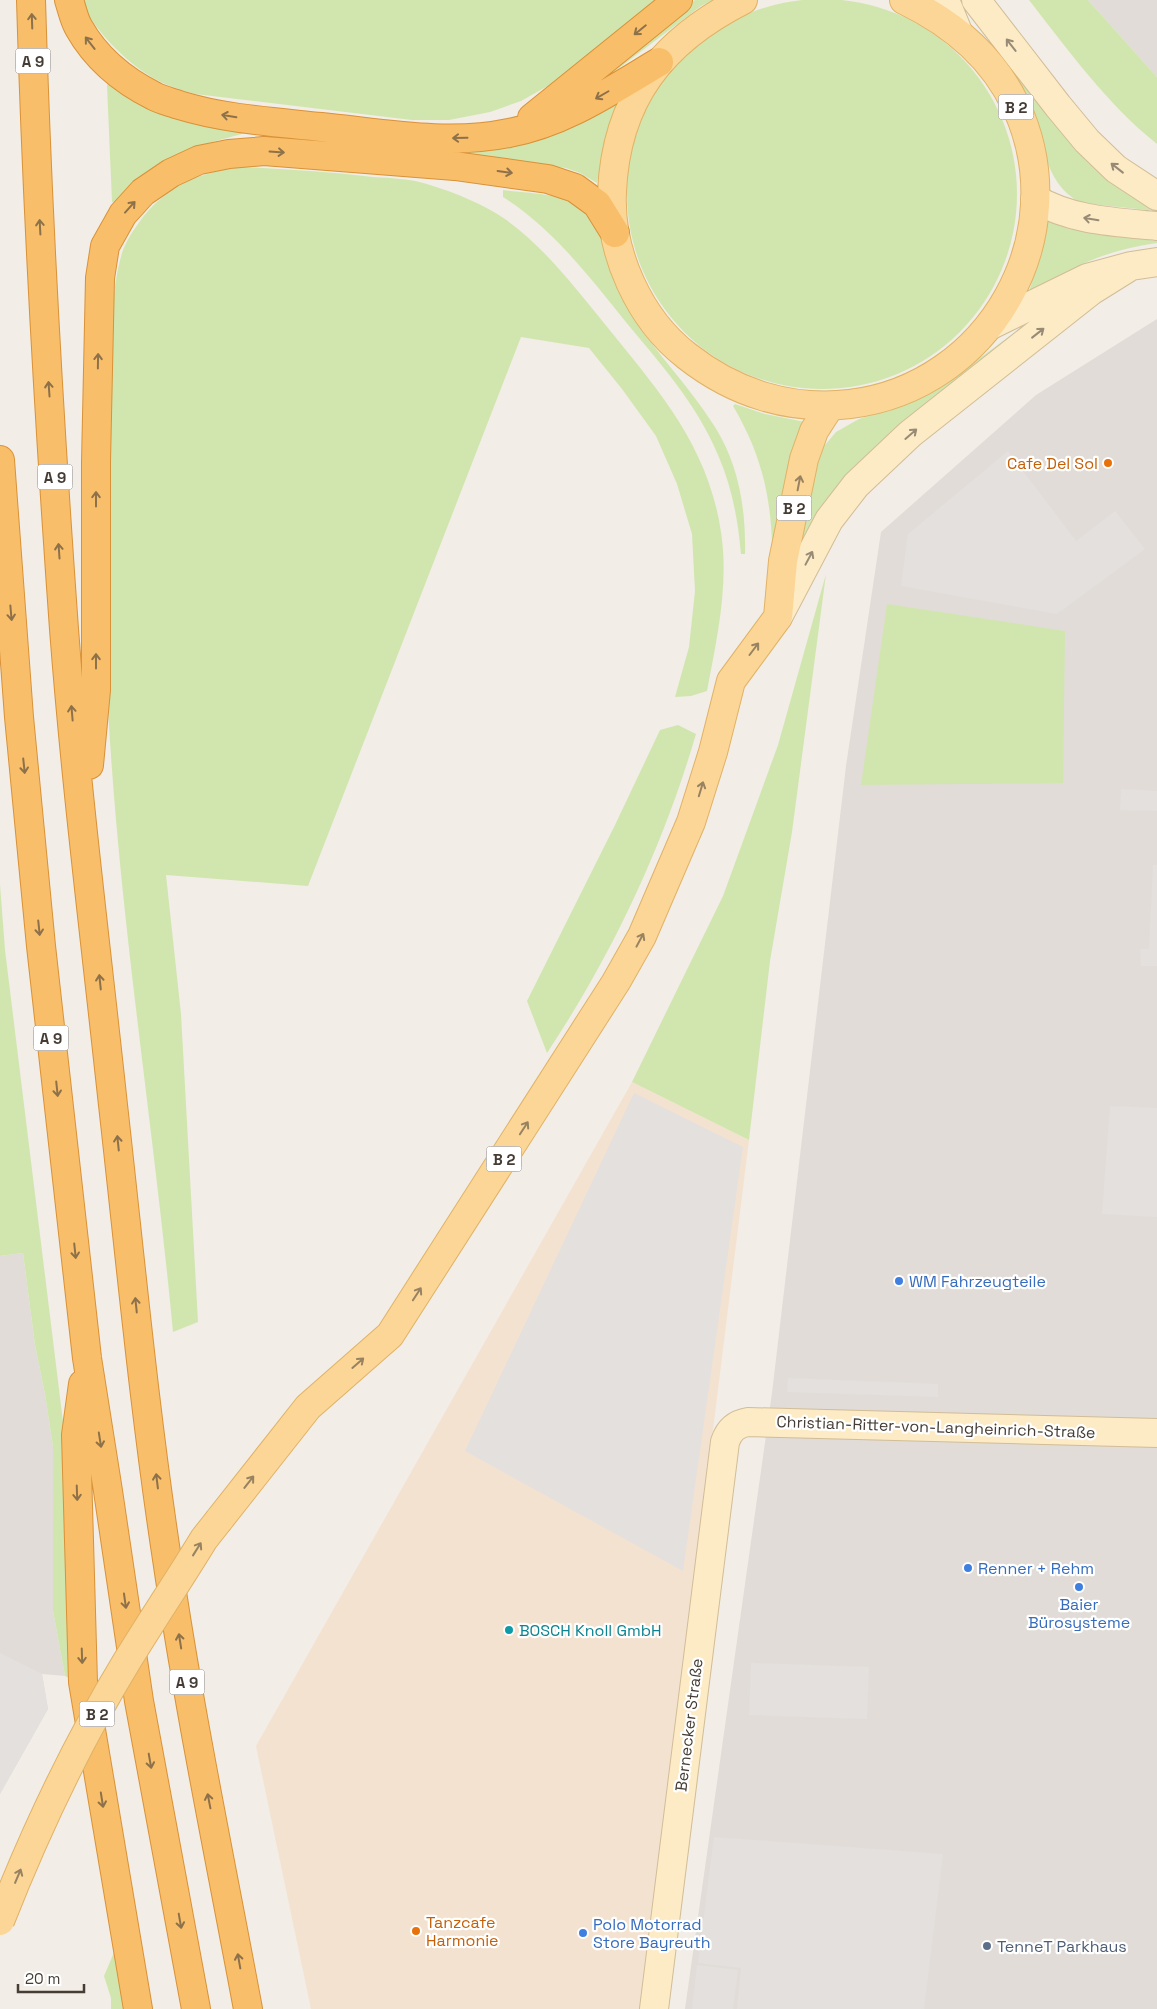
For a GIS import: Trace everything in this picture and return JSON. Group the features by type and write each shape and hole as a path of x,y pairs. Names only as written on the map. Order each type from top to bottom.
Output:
{"highway":[{"name":"A 9","path":"31,0 34,122 61,582 83,832 141,1353 166,1556 188,1688 248,2009"},
{"path":"69,0 78,27 92,47 118,75 155,97 197,110 246,118 436,138 509,134 545,124 592,101 659,62"},
{"path":"509,134 538,114 678,0"},
{"path":"83,832 96,690 96,462 100,278 105,246 123,214 143,192 171,172 199,160 229,154 264,151 455,166 548,179 575,188 596,204 615,233"},
{"name":"A 9","path":"0,460 8,581 41,946 87,1358 139,1701 196,2009"},
{"path":"87,1358 76,1435 83,1682 138,2009"}],"main road":[{"name":"B 2","path":"743,0 711,16 690,32 659,62 642,86 628,113 619,141 613,170 612,204 615,233 624,266 638,297 657,326 680,350 706,371 745,392 787,403 830,406 867,402 903,391 928,379 966,352 991,325 1010,296 1023,265 1032,232 1036,199 1034,167 1027,136 1016,107 1001,79 981,54 958,32 933,14 904,0"},
{"path":"944,0 958,32"},
{"path":"976,0 1087,141 1116,169 1157,196"},
{"path":"1036,199 1046,205 1078,217 1157,226"},
{"path":"991,325 1087,278 1144,264"},
{"path":"778,617 829,520 856,485 910,434 1091,291 1144,264"},
{"name":"B 2","path":"0,1921 17,1877 94,1718 126,1662 204,1539 308,1407 390,1335 616,982 642,936 691,822 713,752 730,681 778,617 783,561 804,459 814,431 830,406"},
{"name":"Christian-Ritter-von-Langheinrich-Straße","path":"725,1442 728,1433 734,1427 748,1422 1157,1433"},
{"name":"Bernecker Straße","path":"654,2009 725,1442"}],"shaded area":[{"path":"1088,0 1157,0 1157,77"},
{"path":"1157,319 1157,2009 685,2009 772,1393 846,766 881,532 1036,395"},
{"path":"1008,451 1076,541 1115,511 1145,549 1057,614 901,586 908,534"},
{"path":"1121,789 1157,791 1157,811 1120,810"},
{"path":"1153,865 1157,865 1157,966 1141,966 1140,949 1149,949"},
{"path":"632,1082 749,1140 641,2009 311,2009 256,1746"},
{"path":"634,1093 743,1147 683,1571 465,1451"},
{"path":"1110,1106 1157,1108 1157,1217 1102,1214"},
{"path":"23,1253 35,1345 53,1447 53,1611 65,1676 42,1674 48,1709 0,1794 0,1256"},
{"path":"788,1378 938,1384 938,1397 787,1392"},
{"path":"0,1653 42,1674 48,1709 0,1794"},
{"path":"751,1663 869,1667 867,1719 749,1715"},
{"path":"714,1837 943,1854 924,2009 737,2009 741,1968 698,1963"},
{"path":"697,1965 738,1970 733,2009 692,2009"}],"green space":[{"path":"822,-1 860,3 897,14 930,32 960,56 984,86 1002,119 1013,156 1017,194 1013,232 1002,269 984,302 960,332 930,356 897,374 860,385 822,389 784,385 747,374 714,356 684,332 660,302 642,269 631,232 627,194 631,156 642,119 660,86 684,56 714,32 747,14 784,3"},
{"path":"81,0 664,0 555,82 521,101 490,112 449,120 412,120 195,94 172,87 153,78 116,49 95,25"},
{"path":"695,0 713,0 701,6 606,78 602,74"},
{"path":"1029,0 1088,0 1157,77 1157,144 1121,112 1105,94 1073,57"},
{"path":"976,17 1105,175 1134,198 1157,211 1081,203 1068,194 1058,183 1051,170 1026,98 1008,68 972,19"},
{"path":"111,81 249,132 177,155 148,173 118,202 112,202 107,85"},
{"path":"621,96 607,131 597,183 580,173 566,168 385,145"},
{"path":"242,167 324,172 402,179 423,183 459,195 488,208 533,242 570,281 643,371 678,419 705,472 714,500 723,552 723,592 707,691 691,696 675,697 689,647 695,591 692,534 677,484 656,436 589,348 521,337 308,886 166,875 181,1014 198,1322 173,1332 125,914 110,746 106,662 112,314 114,291 122,253 128,239 143,217 175,188 200,176"},
{"path":"503,190 560,198 580,207 593,219 622,298 643,332 704,410 730,457 742,504 745,554 741,554 734,504 723,467 709,436 688,401 664,368 569,254 538,223 503,197"},
{"path":"1048,218 1068,229 1157,241 1157,243 1120,250 1089,261 1028,295 1046,236"},
{"path":"1044,311 796,558 819,452 836,432 859,419 923,397 943,385"},
{"path":"735,404 765,414 805,422 793,447 774,541 772,542 766,488 750,438 733,406"},
{"path":"826,574 792,832 770,961 749,1140 632,1082 723,896 778,745"},
{"path":"887,604 1065,631 1063,783 861,785"},
{"path":"678,725 696,734 668,818 634,899 614,939 571,1016 547,1053 527,1001 660,730"},
{"path":"0,885 5,950 65,1438 73,1680 65,1676 53,1611 53,1447 35,1345 23,1253 0,1256"},
{"path":"118,1943 130,2009 111,2009 111,1998 104,1976"}],"place":[{"name":"Cafe Del Sol","path":"1108,463"},
{"name":"WM Fahrzeugteile","path":"899,1281"},
{"name":"Renner + Rehm","path":"968,1568"},
{"name":"Baier Bürosysteme","path":"1079,1587"},
{"name":"BOSCH Knoll GmbH","path":"509,1630"},
{"name":"Tanzcafe Harmonie","path":"416,1931"},
{"name":"Polo Motorrad Store Bayreuth","path":"583,1933"},
{"name":"TenneT Parkhaus","path":"987,1946"}]}
